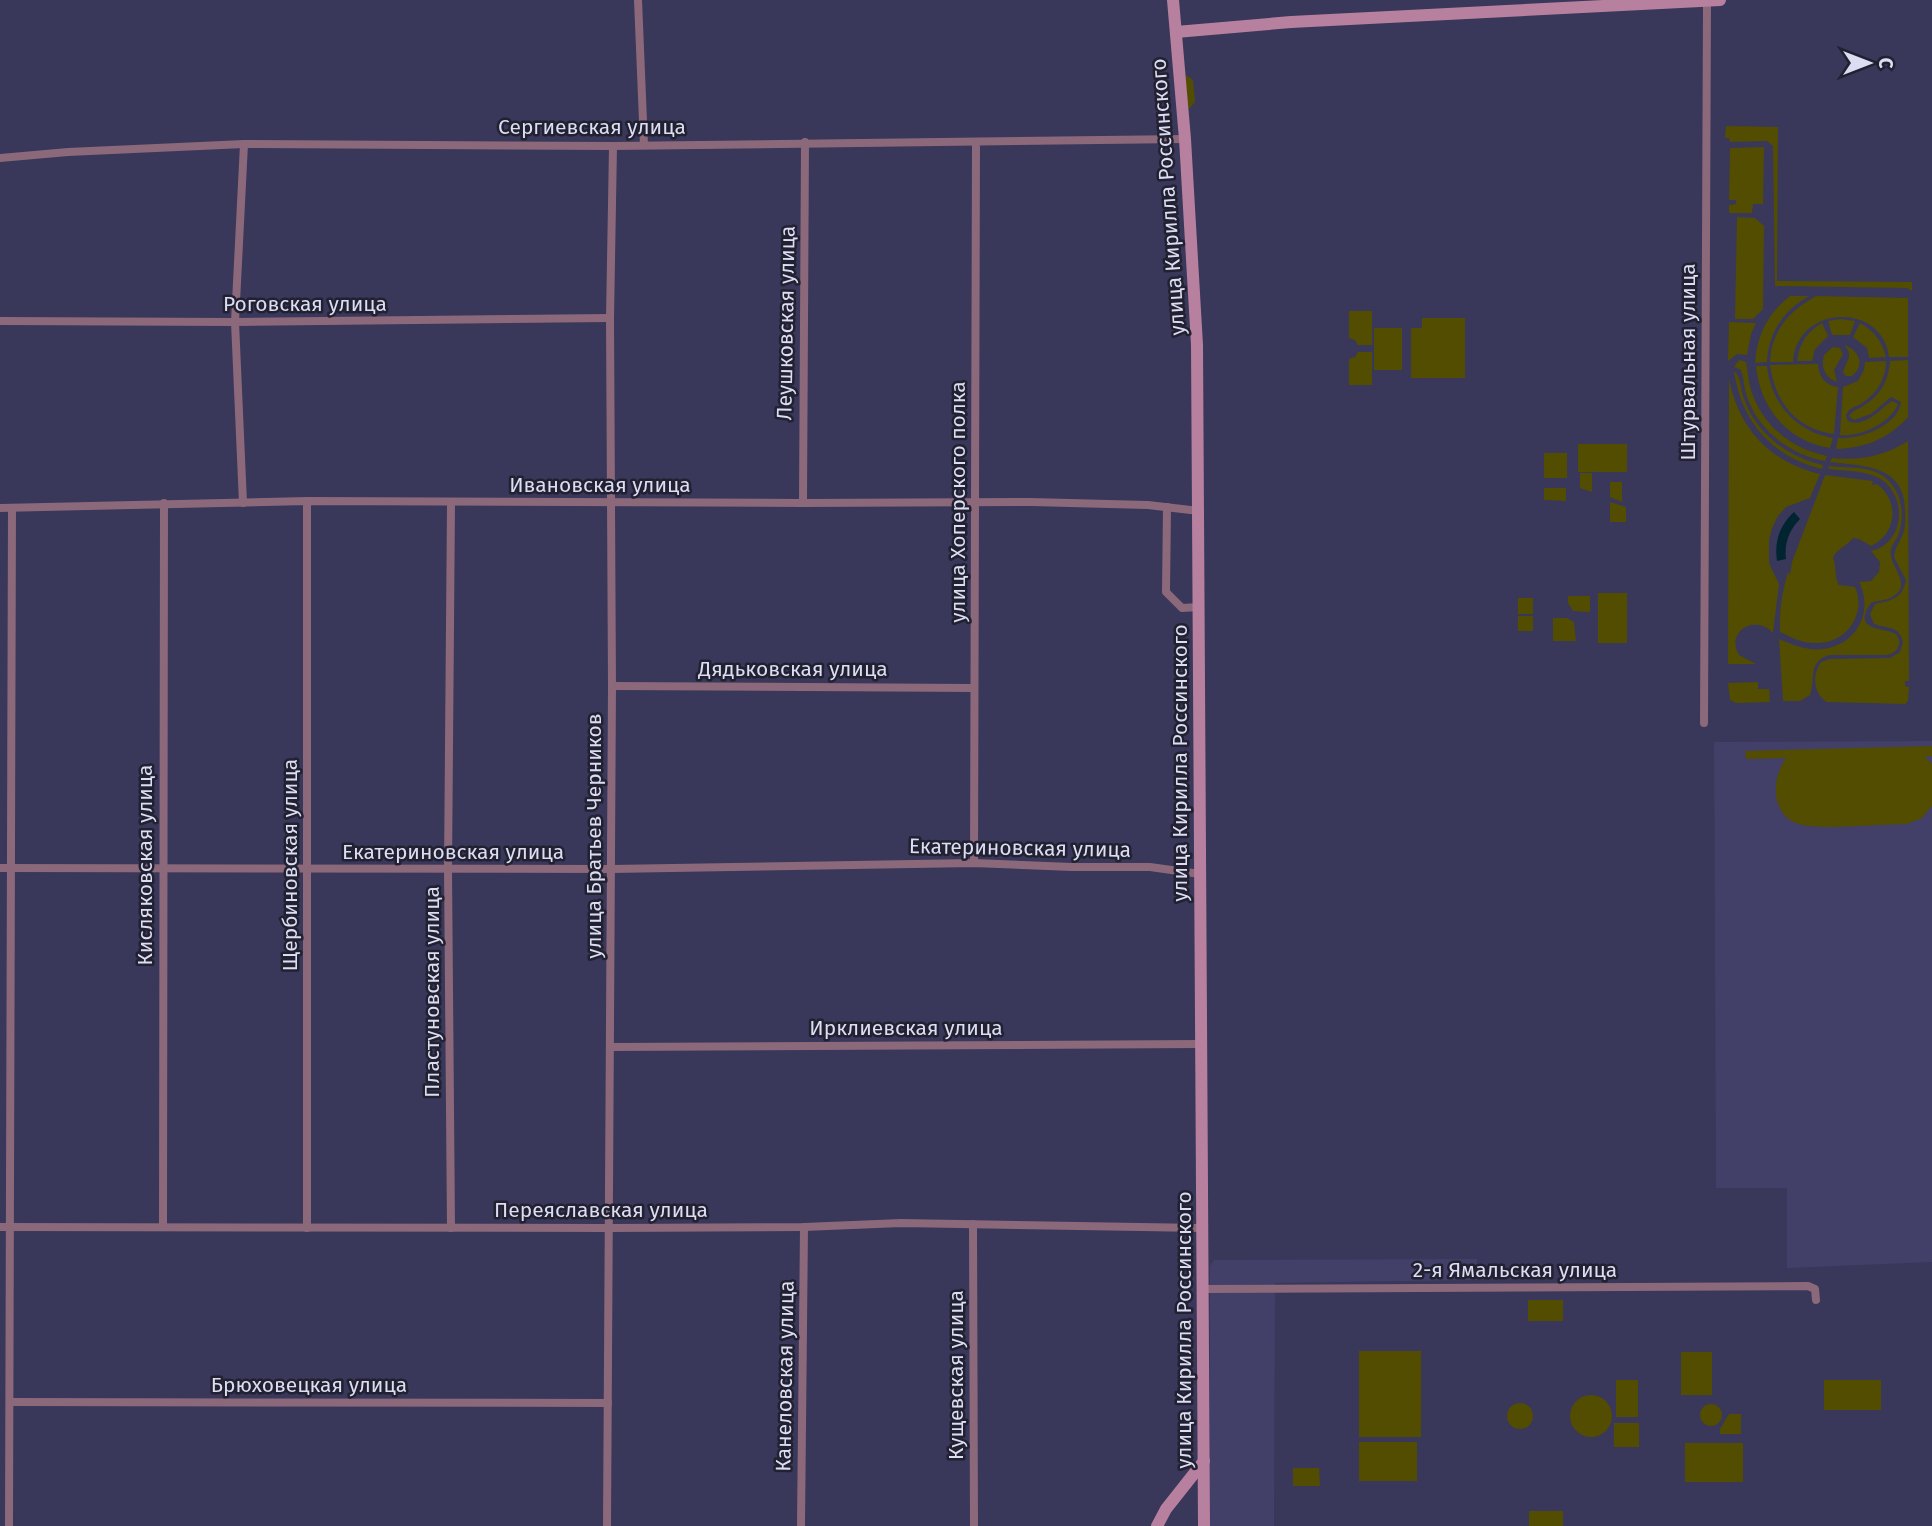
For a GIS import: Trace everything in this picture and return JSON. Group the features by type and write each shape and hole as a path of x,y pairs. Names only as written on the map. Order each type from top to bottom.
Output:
{"main road":[{"name":"улица Кирилла Россинского","path":"1172,0 1185,139 1196,309 1204,1526"},
{"path":"1176,32 1292,22 1720,0"},
{"path":"1157,1526 1166,1509 1204,1461"}],"street":[{"path":"638,0 644,145"},
{"name":"Штурвальная улица","path":"1704,723 1707,1"},
{"name":"Сергиевская улица","path":"0,158 244,144 613,146 1185,139"},
{"name":"Леушковская улица","path":"803,503 805,142"},
{"name":"улица Хоперского полка","path":"974,863 976,142"},
{"path":"243,503 235,322 244,144"},
{"name":"улица Братьев Черников","path":"607,1526 612,685 610,318 613,146"},
{"name":"Роговская улица","path":"0,321 235,322 610,318"},
{"name":"Ивановская улица","path":"0,508 307,502 1103,503 1199,511"},
{"name":"Щербиновская улица","path":"307,502 307,1228"},
{"name":"Кисляковская улица","path":"163,1226 164,503"},
{"name":"Пластуновская улица","path":"451,503 448,869 451,1228"},
{"path":"1167,507 1166,592 1182,608 1199,607"},
{"path":"9,1526 10,1227 5,1048 5,868 12,508"},
{"name":"Дядьковская улица","path":"612,685 974,688"},
{"path":"0,690 10,690"},
{"name":"Екатериновская улица","path":"5,868 611,869 974,863 1150,867 1200,874"},
{"name":"Ирклиевская улица","path":"610,1046 1201,1044"},
{"name":"Переяславская улица","path":"0,1227 608,1228 804,1227 901,1223 1202,1228"},
{"name":"Кущевская улица","path":"973,1224 974,1526"},
{"name":"Канеловская улица","path":"801,1526 804,1227"},
{"name":"2-я Ямальская улица","path":"1202,1289 1808,1286 1815,1289 1816,1300"},
{"name":"Брюховецкая улица","path":"10,1402 608,1403"}],"shaded area":[{"path":"1186,75 1193,80 1195,102 1190,108 1186,107"},
{"path":"1726,126 1778,127 1777,281 1912,282 1912,291 1907,288 1775,286 1773,146 1767,141 1730,142 1729,138 1725,138"},
{"path":"1764,147 1763,204 1753,204 1752,213 1729,213 1729,205 1736,204 1736,200 1729,200 1730,148"},
{"path":"1737,217 1755,218 1764,226 1763,309 1753,319 1735,319"},
{"path":"1790,296 1809,296 1792,308 1779,323 1771,341 1767,362 1755,363 1758,343 1765,325"},
{"path":"1816,296 1908,298 1908,357 1889,357 1883,339 1871,326 1856,319 1840,317 1823,321 1808,329 1798,343 1793,362 1770,362 1778,331 1790,315"},
{"path":"1349,311 1372,311 1372,345 1358,345 1355,340 1349,338"},
{"path":"1422,318 1465,318 1465,378 1411,378 1411,328 1422,328"},
{"path":"1828,321 1855,321 1850,335 1832,335"},
{"path":"1729,322 1756,323 1747,355 1737,354 1728,361"},
{"path":"1822,323 1828,336 1815,349 1812,361 1797,361 1805,339"},
{"path":"1860,323 1877,337 1886,357 1869,358 1867,348 1853,337"},
{"path":"1374,328 1402,328 1402,370 1374,370"},
{"path":"1844,345 1854,350 1859,358 1859,367 1852,376 1843,373 1849,356"},
{"path":"1833,347 1840,348 1843,354 1834,370 1837,382 1826,374 1823,367 1824,355"},
{"path":"1358,352 1372,352 1372,385 1349,385 1349,359 1355,357"},
{"path":"1739,360 1746,362 1756,403 1770,424 1801,448 1827,456 1825,461 1800,453 1768,431 1752,409 1741,370 1734,367"},
{"path":"1908,360 1908,417 1875,441 1857,447 1836,449 1838,438 1866,434 1893,418 1901,402 1891,397 1871,414 1854,420 1849,416 1879,392 1888,375 1890,361"},
{"path":"1886,361 1882,381 1875,392 1846,416 1848,421 1860,422 1892,401 1898,404 1894,411 1873,428 1856,434 1840,435 1843,387 1858,381 1865,362"},
{"path":"1818,364 1824,380 1838,387 1834,434 1809,426 1790,412 1777,391 1770,365"},
{"path":"1756,366 1767,366 1774,392 1796,422 1833,438 1830,448 1801,438 1778,420 1763,396"},
{"path":"1734,371 1748,409 1764,432 1797,456 1823,465 1822,469 1788,456 1762,434 1744,406"},
{"path":"1729,379 1740,413 1759,441 1786,461 1820,474 1810,498 1786,507 1772,528 1769,563 1779,584 1773,633 1759,625 1751,625 1739,632 1736,639 1739,655 1756,664 1728,664"},
{"path":"1908,441 1909,681 1905,681 1905,686 1909,687 1908,701 1905,704 1827,702 1819,694 1815,684 1816,672 1821,662 1830,659 1890,658 1900,652 1903,642 1899,633 1892,628 1874,624 1870,614 1875,604 1899,595 1906,580 1894,557 1905,523 1903,495 1898,484 1890,476 1868,467 1830,462 1832,458 1852,459 1881,454"},
{"path":"1578,444 1627,444 1627,472 1578,472"},
{"path":"1544,453 1567,453 1567,478 1544,478"},
{"path":"1829,466 1873,471 1888,480 1898,494 1902,520 1891,555 1901,586 1892,597 1871,603 1865,619 1871,626 1896,634 1899,644 1894,652 1887,655 1830,655 1823,658 1815,666 1810,695 1800,701 1783,701 1779,639 1806,648 1823,649 1845,641 1853,634 1863,615 1863,593 1859,582 1871,581 1879,572 1880,562 1871,551 1882,547 1890,539 1899,520 1896,498 1882,480 1863,473 1828,469"},
{"path":"1580,473 1592,473 1592,492 1580,488"},
{"path":"1825,475 1873,481 1872,485 1877,484 1889,499 1892,517 1886,534 1880,541 1871,546 1853,538 1834,555 1839,585 1855,587 1858,597 1856,617 1852,625 1837,638 1813,643 1780,632 1781,609 1788,572 1790,575 1792,562"},
{"path":"1610,482 1622,482 1622,502 1610,497"},
{"path":"1544,488 1566,488 1566,501 1544,500"},
{"path":"1610,502 1626,507 1626,522 1610,522"},
{"path":"1598,593 1627,593 1627,643 1598,643"},
{"path":"1568,596 1590,596 1590,612 1573,611 1568,603"},
{"path":"1518,598 1533,598 1533,614 1518,614"},
{"path":"1518,616 1533,616 1533,631 1518,631"},
{"path":"1553,618 1567,618 1574,622 1576,641 1553,641"},
{"path":"1758,682 1758,689 1769,689 1770,702 1736,703 1730,700 1728,683"},
{"path":"1932,741 1932,1262 1787,1268 1787,1188 1716,1188 1714,742"},
{"path":"1932,746 1932,756 1925,757 1932,764 1932,806 1922,818 1907,824 1845,827 1808,826 1787,817 1780,809 1776,789 1777,778 1786,758 1746,759 1745,751"},
{"path":"1477,1259 1477,1280 1275,1283 1274,1526 1210,1526 1210,1266 1214,1260"},
{"path":"1528,1300 1563,1300 1563,1321 1528,1321"},
{"path":"1359,1351 1421,1351 1421,1437 1359,1437"},
{"path":"1681,1352 1712,1352 1712,1395 1681,1395"},
{"path":"1616,1380 1638,1380 1638,1417 1616,1417"},
{"path":"1824,1380 1881,1380 1881,1410 1824,1410"},
{"path":"1591,1395 1606,1401 1612,1416 1606,1431 1591,1437 1576,1431 1570,1416 1576,1401"},
{"path":"1520,1403 1529,1407 1533,1416 1529,1425 1520,1429 1511,1425 1507,1416 1511,1407"},
{"path":"1711,1404 1719,1407 1722,1415 1719,1423 1711,1426 1703,1423 1700,1415 1703,1407"},
{"path":"1729,1414 1741,1414 1741,1434 1720,1434"},
{"path":"1614,1423 1639,1423 1639,1447 1614,1447"},
{"path":"1359,1442 1417,1442 1417,1481 1359,1481"},
{"path":"1685,1443 1743,1443 1743,1482 1685,1482"},
{"path":"1293,1468 1319,1468 1320,1486 1293,1486"},
{"path":"1529,1511 1563,1511 1563,1526 1529,1526"}],"water":[{"path":"1794,512 1800,519 1788,538 1786,559 1777,561 1779,534"}]}
